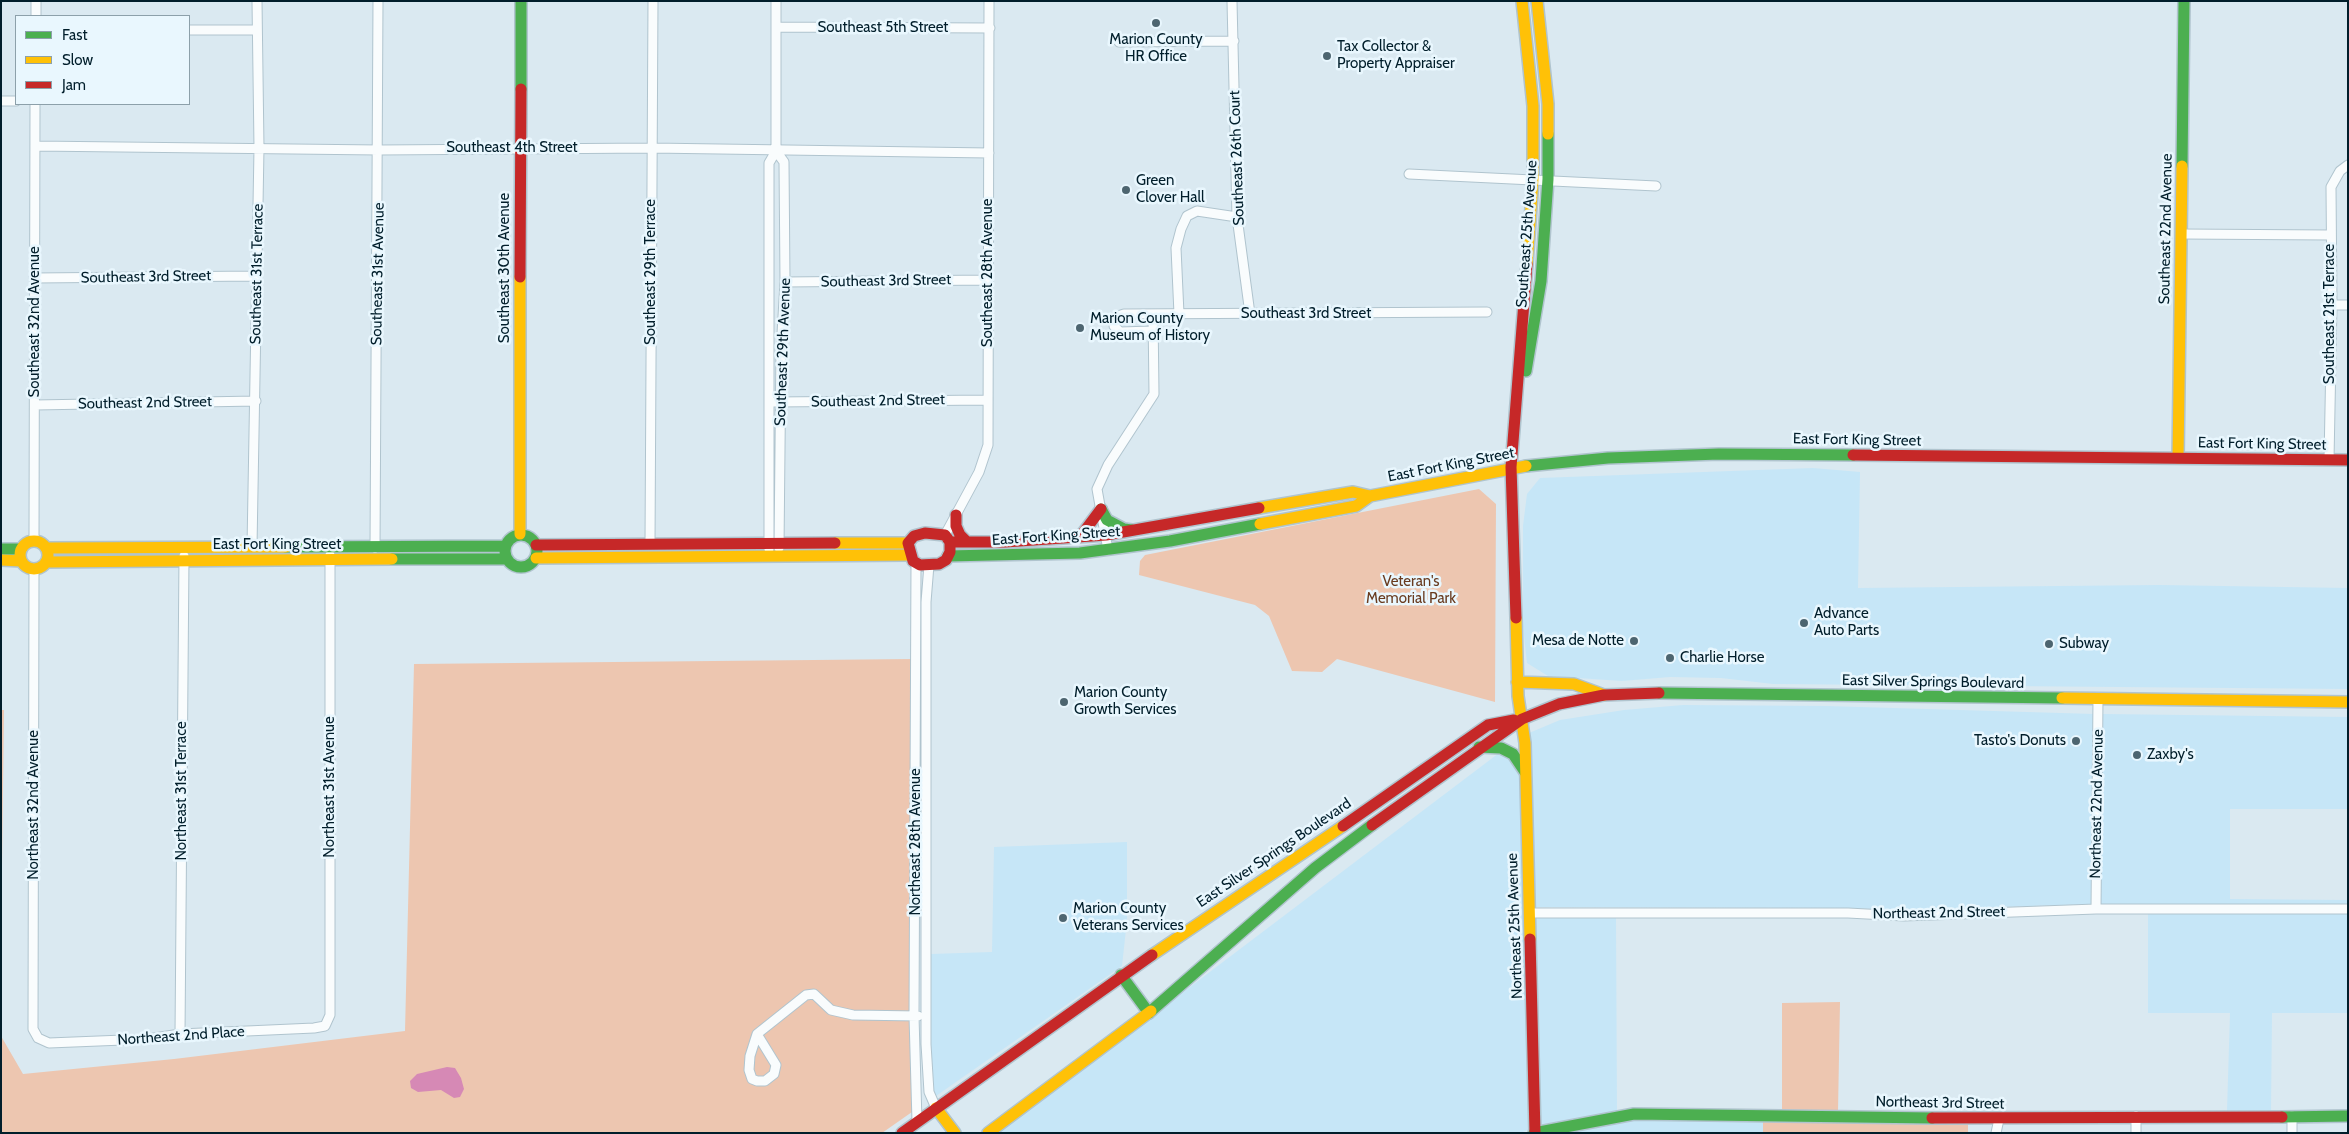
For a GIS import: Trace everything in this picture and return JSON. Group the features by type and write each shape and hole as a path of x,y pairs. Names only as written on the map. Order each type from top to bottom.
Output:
{"street":[{"path":"36,1 36,15"},
{"name":"Southeast 31st Terrace","path":"252,547 259,148 257,1"},
{"name":"Southeast 31st Avenue","path":"375,548 379,150 378,1"},
{"name":"Southeast 30th Avenue","path":"520,534 521,1"},
{"name":"Southeast 29th Terrace","path":"650,543 653,1"},
{"name":"Southeast 29th Avenue","path":"774,556 768,402 769,163 776,151 776,1"},
{"name":"Southeast 28th Avenue","path":"947,539 956,515 979,472 988,444 989,1"},
{"name":"Southeast 26th Court","path":"1232,1 1237,217 1250,314"},
{"name":"Southeast 25th Avenue","path":"1522,1 1534,106 1533,179 1511,467 1517,682 1522,719"},
{"name":"Southeast 25th Avenue","path":"1511,467 1541,281 1548,180 1548,104 1537,1"},
{"name":"Southeast 22nd Avenue","path":"2178,458 2184,1"},
{"name":"Southeast 5th Street","path":"776,27 990,28"},
{"path":"190,30 257,30"},
{"path":"1119,42 1234,41"},
{"path":"1,101 15,101"},
{"name":"Southeast 32nd Avenue","path":"34,540 35,105"},
{"name":"Southeast 4th Street","path":"35,146 379,150 520,147 989,153"},
{"name":"Southeast 29th Avenue","path":"774,543 785,282 784,162 776,151"},
{"name":"Southeast 21st Terrace","path":"2329,460 2332,305 2331,187 2344,168"},
{"path":"1408,174 1656,186"},
{"path":"1179,314 1176,248 1180,229 1187,216 1197,211 1237,217"},
{"path":"2181,234 2330,235"},
{"name":"Southeast 3rd Street","path":"34,278 257,276"},
{"name":"Southeast 3rd Street","path":"785,282 988,280"},
{"path":"2332,305 2348,305"},
{"name":"Southeast 3rd Street","path":"1153,331 1120,332 1114,326 1115,317 1124,314 1487,312"},
{"path":"1108,550 1097,490 1108,465 1154,394 1153,314"},
{"name":"Southeast 2nd Street","path":"768,402 988,400"},
{"name":"Southeast 2nd Street","path":"35,405 256,401"},
{"name":"East Fort King Street","path":"948,556 1036,555 1108,550 1170,541 1356,506 1370,496 1511,467 1608,458 1719,454 2348,460"},
{"name":"East Fort King Street","path":"947,539 967,542 1005,542 1106,535 1353,492 1370,496"},
{"path":"1101,509 1107,520 1137,531"},
{"path":"1080,537 1101,509"},
{"path":"956,515 956,526 960,535 967,542"},
{"path":"536,545 908,543 914,536 925,533 947,539 948,556 939,564 929,566 913,559 908,543"},
{"path":"506,559 505,546 509,540 520,534 532,539 536,545 536,558"},
{"path":"34,540 24,544 21,555 24,566 34,570"},
{"name":"East Fort King Street","path":"34,540 45,544 48,548 184,554 330,559 506,559 509,563 521,568 533,562 536,558 774,556 913,559"},
{"name":"East Fort King Street","path":"34,570 45,566 48,562 184,554 252,547 505,546"},
{"name":"Northeast 31st Avenue","path":"325,1026 330,1015 329,547"},
{"path":"48,548 48,562"},
{"path":"1,550 21,555"},
{"name":"Northeast 31st Terrace","path":"180,1034 184,554"},
{"path":"1,560 21,555"},
{"name":"Northeast 28th Avenue","path":"913,559 914,1016 917,1122"},
{"name":"Northeast 28th Avenue","path":"929,566 926,602 926,1016 929,1092 936,1108"},
{"name":"Northeast 32nd Avenue","path":"34,570 33,1029 38,1038"},
{"path":"1517,682 1574,684 1604,694"},
{"name":"East Silver Springs Boulevard","path":"988,1133 1149,1013 1315,868 1479,747 1522,719 1559,704 1604,694 1665,693 2348,702"},
{"name":"Northeast 22nd Avenue","path":"2096,909 2098,699"},
{"name":"East Silver Springs Boulevard","path":"902,1133 1121,975 1225,904 1303,855 1450,750 1488,725 1522,719"},
{"name":"Northeast 25th Avenue","path":"1522,719 1526,774 1535,1133"},
{"path":"1479,747 1501,748 1513,754 1526,774"},
{"name":"Northeast 2nd Street","path":"1530,913 1848,913 1904,916 2096,909 2348,909"},
{"path":"1121,975 1149,1013"},
{"path":"757,1034 776,1065 774,1074 766,1081 752,1079 749,1070 750,1056 757,1034 806,995 814,994 831,1010 853,1015 926,1016"},
{"name":"Northeast 2nd Place","path":"38,1038 49,1043 148,1039 180,1034 325,1026"},
{"path":"936,1108 955,1133"},
{"name":"Northeast 3rd Street","path":"1535,1133 1634,1114 1999,1119 2136,1116 2348,1116"},
{"path":"2136,1116 2136,1133"},
{"path":"2292,1116 2292,1133"},
{"path":"1996,1133 1999,1119"}],"shaded area":[{"path":"1813,468 1860,472 1858,588 2160,585 2348,588 2348,689 1773,684 1721,678 1670,677 1622,681 1548,676 1527,663 1523,627 1523,526 1527,494 1540,478"},
{"path":"1683,705 1826,706 2094,714 2092,904 1904,910 1848,908 1534,907 1532,776 1529,733 1560,720 1624,710"},
{"path":"2103,714 2348,717 2348,809 2230,809 2230,899 2348,900 2348,904 2101,904"},
{"path":"1499,753 1511,759 1521,776 1530,1129 1521,1133 997,1133"},
{"path":"1127,842 1127,920 1122,966 936,1096 934,1091 931,1044 931,954 992,952 994,847"},
{"path":"2148,914 2348,914 2348,1013 2272,1013 2271,1111 2227,1111 2230,1013 2148,1013"},
{"path":"1535,918 1616,918 1617,1112 1540,1126"},
{"path":"447,1067 455,1068 461,1078 464,1089 460,1097 454,1098 441,1090 418,1092 411,1088 410,1081 417,1074"},
{"path":"1634,1119 1763,1121 1763,1133 1561,1133"}],"green space":[{"name":"Veteran's Memorial Park","path":"1479,489 1496,504 1495,702 1337,659 1322,672 1292,671 1269,616 1255,605 1139,575 1140,561 1145,555"},
{"path":"914,659 912,1112 882,1133 1,1133 1,1036 23,1074 174,1059 405,1031 414,664"},
{"path":"1,710 4,710 1,944"},
{"path":"1840,1002 1838,1111 1782,1111 1782,1003"},
{"path":"1763,1121 1968,1123 1968,1133 1763,1133"}],"traffic: fast":[{"path":"521,1 521,89"},
{"path":"2182,166 2184,1"},
{"path":"1526,371 1541,281 1548,179 1548,134"},
{"path":"1526,466 1608,458 1719,454 1853,455"},
{"path":"1101,509 1107,520 1124,529 1132,530"},
{"path":"948,556 1080,553 1170,541 1260,524"},
{"path":"521,535 527,536 532,540 536,545 537,551 536,557 532,562 527,566 521,567 515,566 510,562 506,557 505,551 506,545 510,540 515,536 521,535"},
{"path":"286,547 505,546"},
{"path":"1,549 21,549"},
{"path":"392,559 506,559"},
{"path":"1659,693 2062,698"},
{"path":"1479,747 1501,748 1513,754 1525,772"},
{"path":"1151,1011 1315,868 1372,825"},
{"path":"1121,975 1149,1013"},
{"path":"1534,1133 1634,1114 1932,1118"},
{"path":"2282,1117 2348,1116"}],"traffic: slow":[{"path":"1522,1 1533,106 1533,179 1527,264"},
{"path":"1537,1 1548,104 1548,134"},
{"path":"2178,458 2182,166"},
{"path":"520,277 520,534"},
{"path":"1260,524 1356,506 1370,496 1526,466"},
{"path":"1259,508 1353,492 1370,496"},
{"path":"34,541 44,545 48,555 44,565 34,569 24,565 20,555 24,545 34,541"},
{"path":"835,543 908,543"},
{"path":"48,548 286,547"},
{"path":"536,558 910,555"},
{"path":"48,562 392,559"},
{"path":"1,560 21,561"},
{"path":"1516,618 1518,696 1525,743 1530,939"},
{"path":"1517,682 1574,684 1604,695"},
{"path":"2062,698 2348,702"},
{"path":"1152,955 1343,826"},
{"path":"988,1133 1151,1011"},
{"path":"936,1108 955,1133"}],"traffic: jam":[{"path":"520,277 521,89"},
{"path":"1516,618 1511,467 1527,264"},
{"path":"1853,455 2348,460"},
{"path":"950,542 1005,542 1106,535 1259,508"},
{"path":"1080,537 1101,509"},
{"path":"956,515 956,526 960,535 967,542"},
{"path":"925,533 945,535 950,542 950,552 946,560 939,564 920,565 913,561 908,543 914,536 925,533"},
{"path":"536,545 835,543"},
{"path":"1372,825 1522,719 1559,704 1604,695 1659,693"},
{"path":"1343,826 1488,725 1514,720"},
{"path":"1530,939 1535,1133"},
{"path":"902,1133 1152,955"},
{"path":"1932,1118 2282,1117"}],"place":[{"name":"Marion County HR Office","path":"1156,23"},
{"name":"Tax Collector & Property Appraiser","path":"1327,56"},
{"name":"Green Clover Hall","path":"1126,190"},
{"name":"Marion County Museum of History","path":"1080,328"},
{"name":"Advance Auto Parts","path":"1804,623"},
{"name":"Mesa de Notte","path":"1634,641"},
{"name":"Subway","path":"2049,644"},
{"name":"Charlie Horse","path":"1670,658"},
{"name":"Marion County Growth Services","path":"1064,702"},
{"name":"Tasto's Donuts","path":"2076,741"},
{"name":"Zaxby's","path":"2137,755"},
{"name":"Marion County Veterans Services","path":"1063,918"}]}
